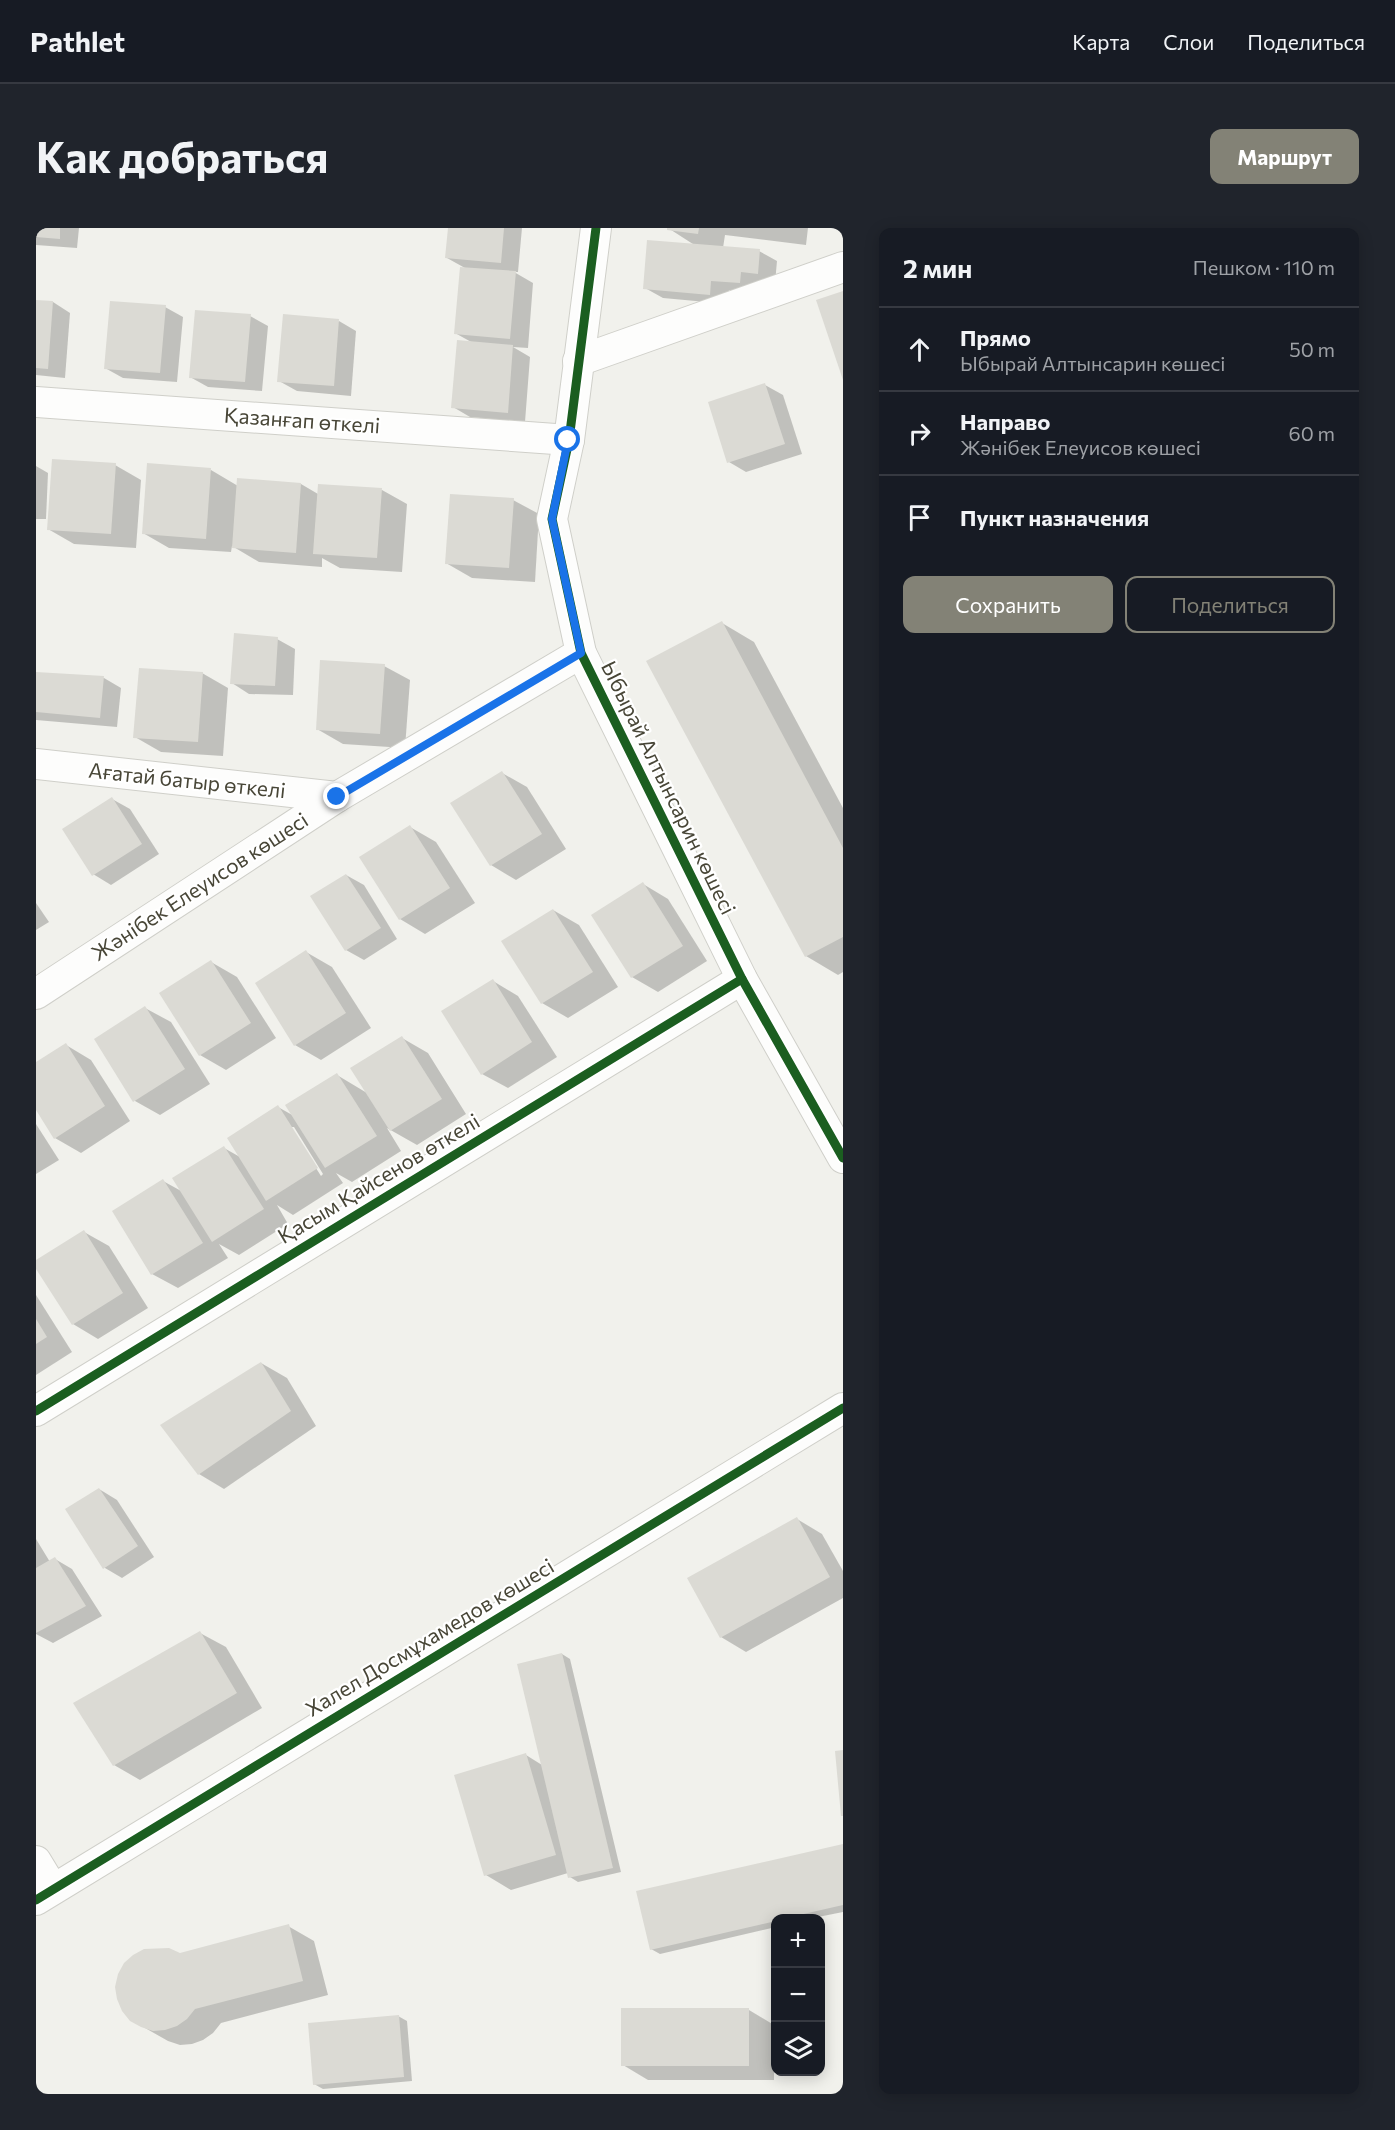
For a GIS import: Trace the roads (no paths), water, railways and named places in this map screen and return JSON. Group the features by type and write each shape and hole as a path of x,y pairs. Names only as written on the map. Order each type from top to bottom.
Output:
{"street":[{"name":"Ыбырай Алтынсарин көшесі","path":"596,228 568,440 552,519 581,653 742,979 843,1158"},
{"path":"578,361 843,267"},
{"name":"Қазанғап өткелі","path":"36,402 568,440"},
{"name":"Жәнібек Елеуисов көшесі","path":"36,994 337,797 581,653"},
{"name":"Ағатай батыр өткелі","path":"36,764 337,797"},
{"name":"Қасым Қайсенов өткелі","path":"36,1411 742,979"},
{"name":"Халел Досмұхамедов көшесі","path":"45,1895 843,1408"},
{"path":"36,1862 45,1895"}]}
